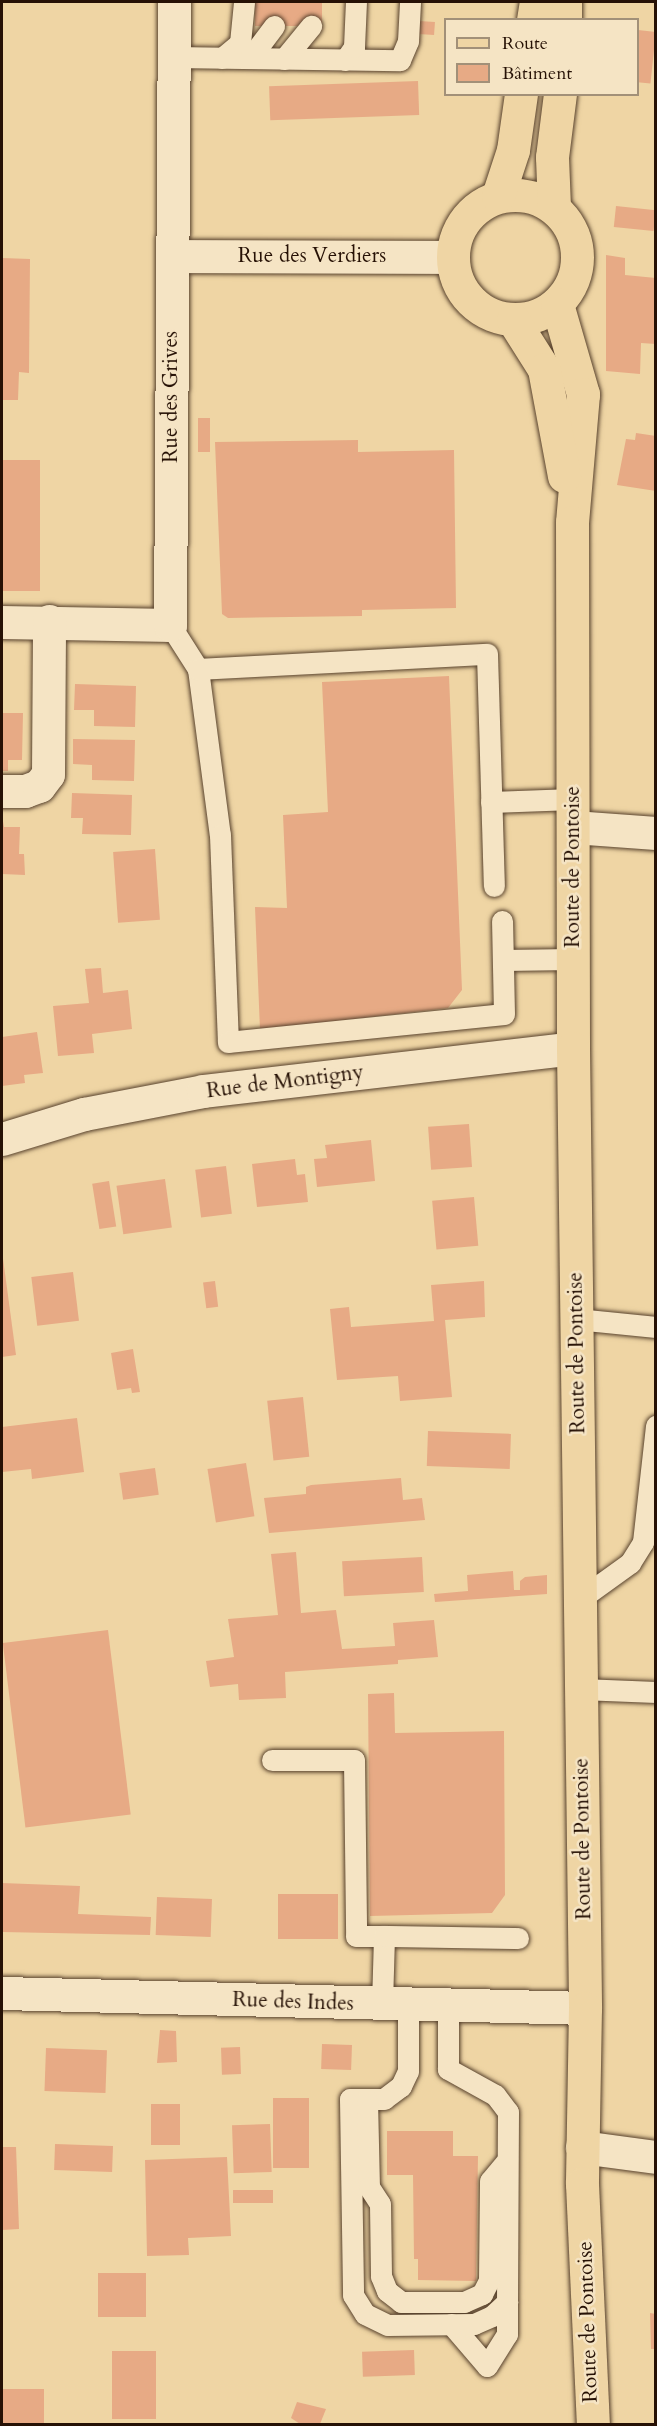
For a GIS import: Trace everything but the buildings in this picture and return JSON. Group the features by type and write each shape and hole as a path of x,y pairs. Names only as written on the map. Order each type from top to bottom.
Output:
{"main road":[{"path":"533,18 536,2"},
{"path":"565,2 565,18"},
{"path":"498,196 513,150 521,96"},
{"path":"554,207 552,157 560,96"},
{"path":"527,195 554,207 572,228 579,255 573,282 557,304 537,317 513,320 489,315 470,301 456,281 452,257 458,231 474,209 498,196 527,195"},
{"name":"Route de Pontoise","path":"557,304 583,394 572,522 573,1048 585,2008 582,2184 573,2424"},
{"name":"Route de Pontoise","path":"513,320 544,369 572,522"},
{"name":"Route de Pontoise","path":"582,2184 593,2424"}],"street":[{"name":"Rue des Grives","path":"170,625 174,2"},
{"name":"Rue des Verdiers","path":"172,256 452,257"},
{"path":"2,791 25,791 39,786 48,774 49,621"},
{"path":"2,622 49,621 170,625"},
{"path":"573,813 656,833"},
{"name":"Rue de Montigny","path":"2,1139 84,1114 203,1091 573,1048"},
{"name":"Rue des Indes","path":"2,1993 585,2008"},
{"path":"582,2147 656,2157"}],"lane":[{"path":"222,58 240,43 244,2"},
{"path":"345,60 354,47 356,2"},
{"path":"173,57 400,60 408,41 410,2"},
{"path":"250,58 274,26"},
{"path":"284,59 311,26"},
{"path":"170,625 198,669 220,835 228,1042 504,1014 502,921"},
{"path":"198,669 486,654 494,886"},
{"path":"491,802 573,813"},
{"path":"503,960 573,958"},
{"path":"577,1319 656,1327"},
{"path":"580,1599 630,1563 643,1542 656,1426"},
{"path":"581,1689 656,1692"},
{"path":"272,1760 354,1760 356,1936 518,1938"},
{"path":"384,1936 408,2071 401,2086 384,2099 350,2099 352,2295 365,2314 388,2325 474,2324 492,2316 507,2302"},
{"path":"448,2006 448,2069 495,2095 508,2112 507,2334 487,2366 451,2324"},
{"path":"367,2100 369,2187 380,2204 381,2276 387,2291 401,2302 464,2302 482,2294 489,2280 490,2181 507,2161"}]}
